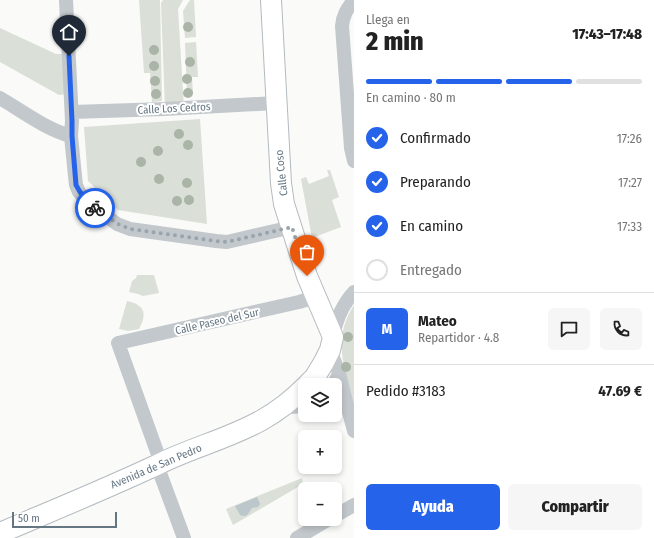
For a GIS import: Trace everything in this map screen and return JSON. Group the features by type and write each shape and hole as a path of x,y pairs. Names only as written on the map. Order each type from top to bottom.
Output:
{"main road":[{"name":"Calle Coso","path":"271,0 281,184 284,204 307,276 332,344"},
{"path":"313,378 320,369 332,344"},
{"name":"Avenida de San Pedro","path":"0,533 159,464 245,429 278,411 298,394"}],"street":[{"path":"66,0 72,136 76,185 79,192 86,200 118,224 130,229 216,241 227,242 292,227"},
{"path":"354,0 346,11 342,26 351,148 354,161"},
{"path":"0,98 60,133 72,136"},
{"name":"Calle Los Cedros","path":"72,112 276,103"},
{"path":"354,292 340,311 332,344 354,431"},
{"name":"Calle Paseo del Sur","path":"159,464 118,344 315,297"},
{"path":"159,464 184,538"},
{"path":"342,512 354,505"},
{"path":"297,538 309,534 320,526"}],"lane":[{"path":"333,378 338,370"},
{"path":"278,411 298,410"}],"shaded area":[{"path":"139,0 160,0 162,101 152,102 150,73 144,73"},
{"path":"163,0 183,0 178,9 184,108 165,109 161,3"},
{"path":"190,0 194,0 196,37 185,38 183,11"},
{"path":"0,28 56,54 65,54 67,94 59,95 0,62"},
{"path":"196,42 198,77 192,77 193,94 187,95 185,43"},
{"path":"200,119 207,224 118,210 88,181 84,127"},
{"path":"327,170 330,170 339,197 332,200 341,227 312,238 301,179 306,177 309,184 329,176"},
{"path":"137,275 154,275 159,293 143,296 129,292 132,281"},
{"path":"127,301 136,304 143,311 143,320 139,329 128,331 119,329"},
{"path":"354,305 354,403 344,365 342,341 343,330 347,317"},
{"path":"302,478 303,482 298,482 298,487 233,525 226,509"},
{"path":"257,497 260,504 258,507 252,508 245,516 240,515 235,506"}],"way so far":[{"path":"95,208 118,224 130,229 216,241 227,242 292,227 307,276"}],"route":[{"path":"69,56 72,136 76,185 79,192 95,208"}]}
